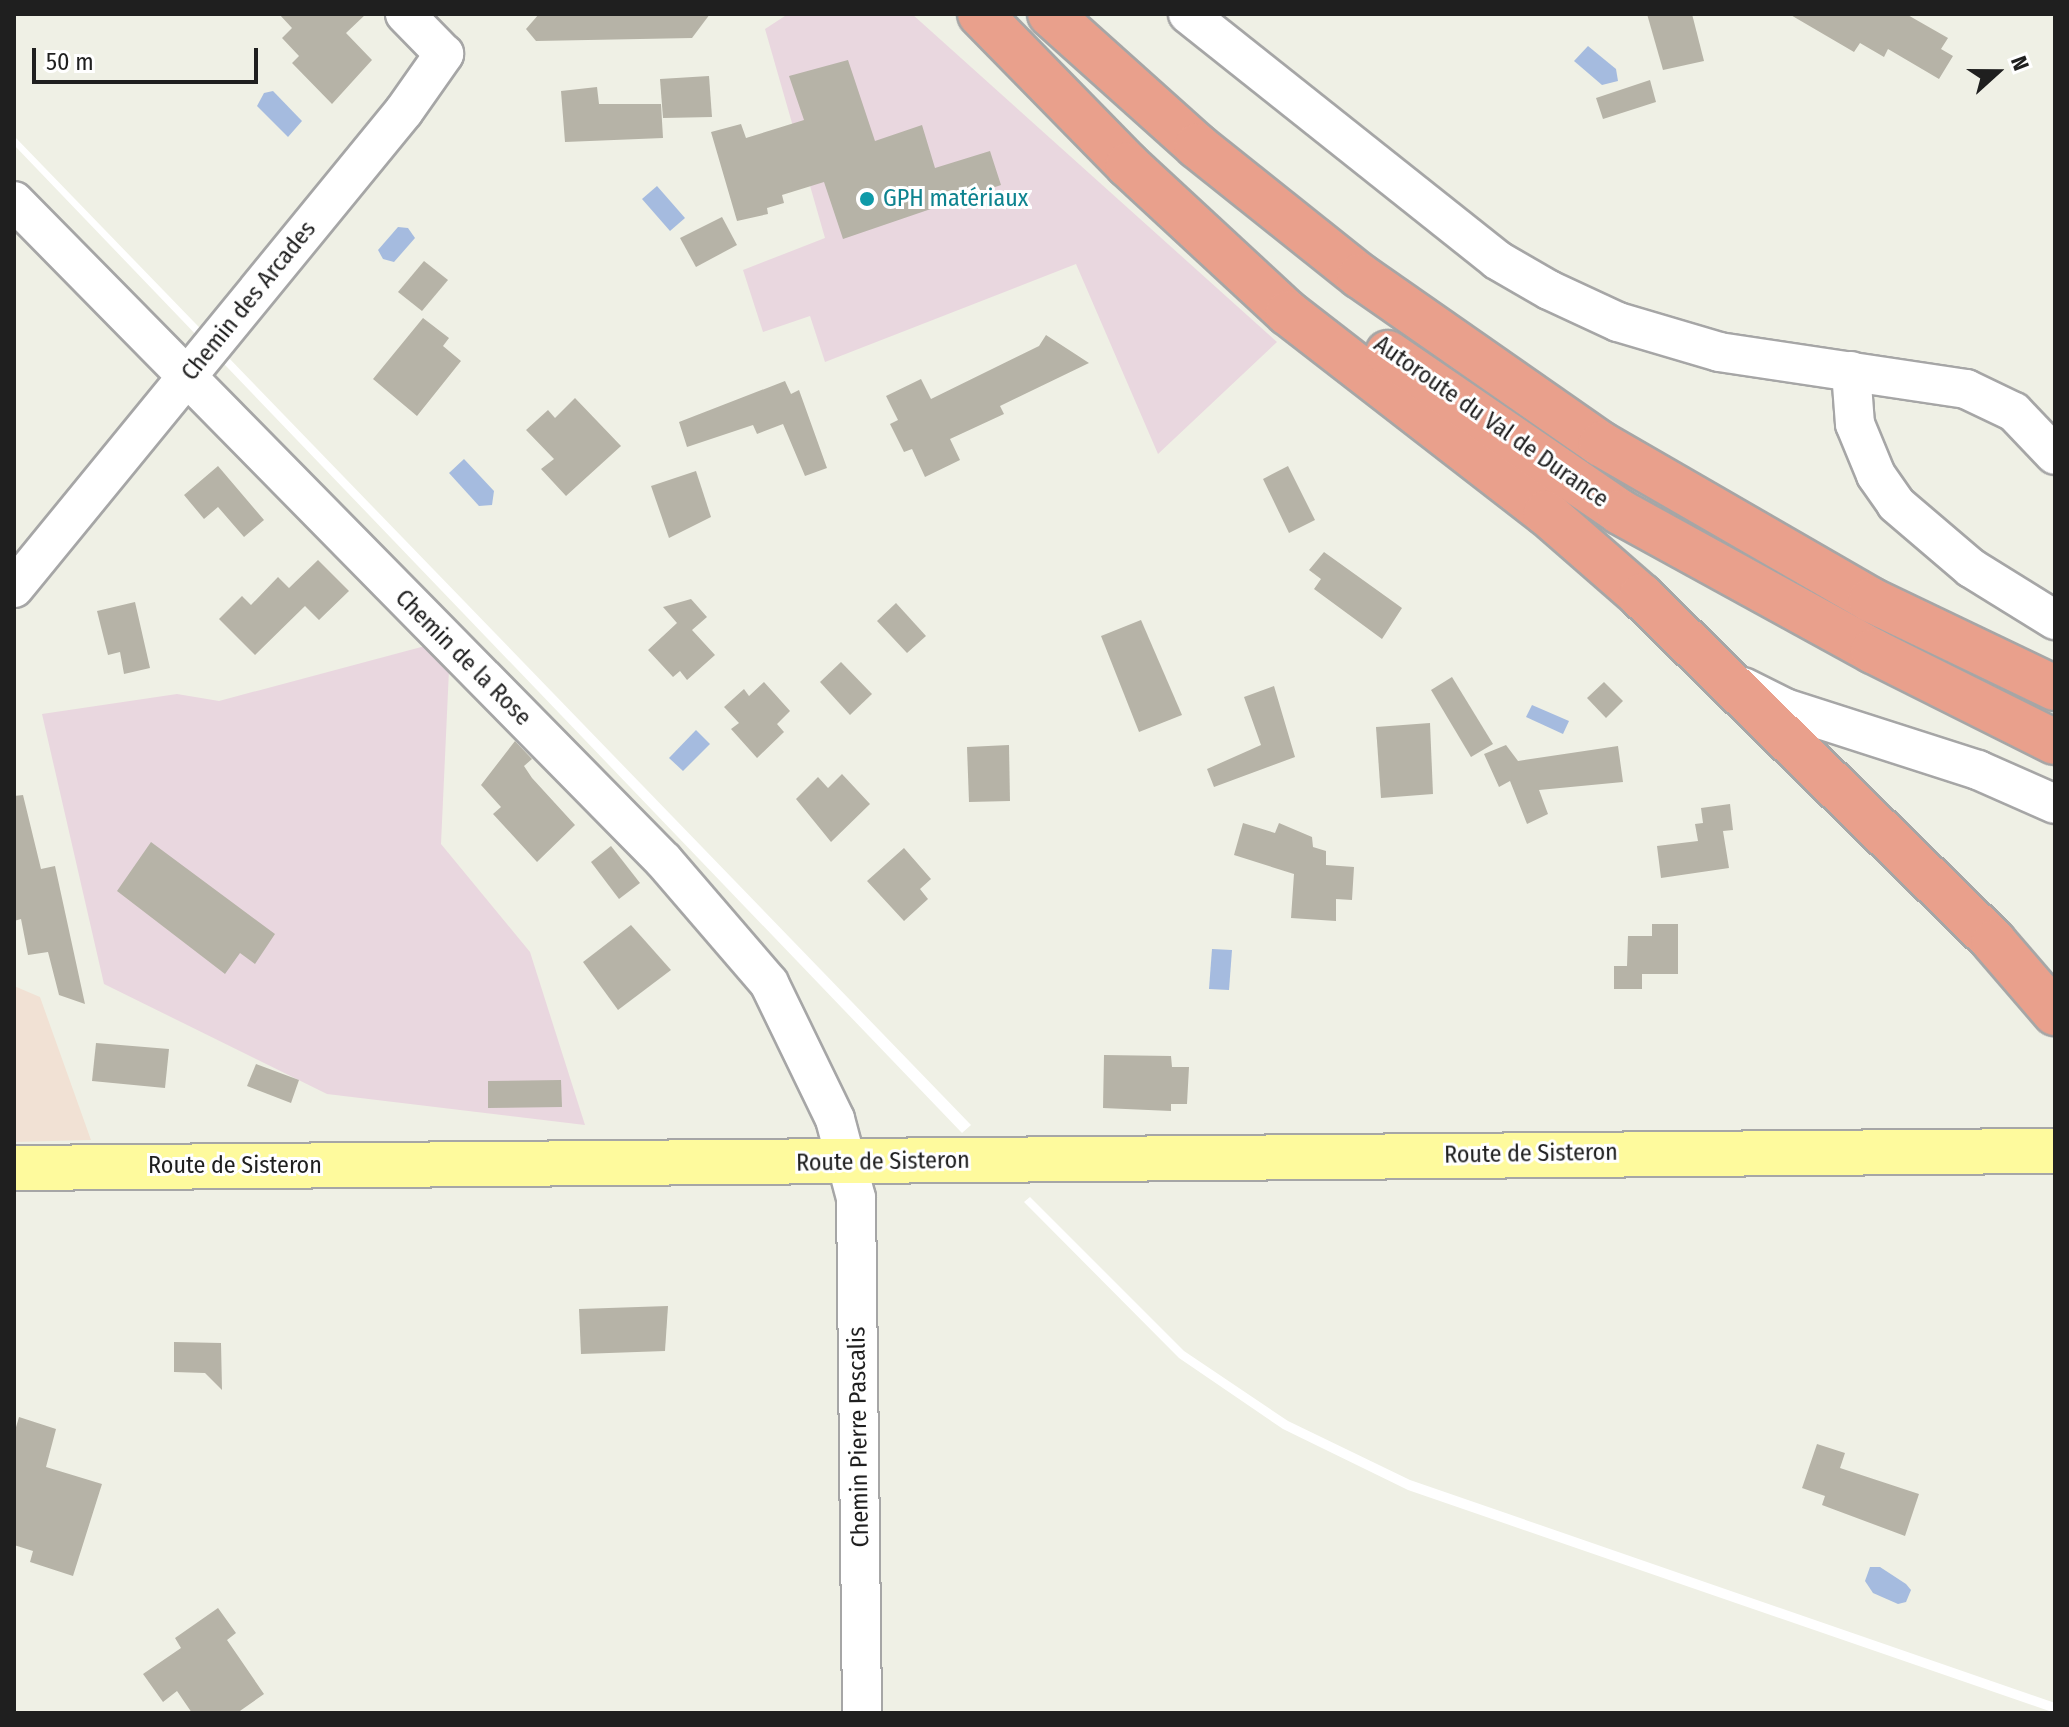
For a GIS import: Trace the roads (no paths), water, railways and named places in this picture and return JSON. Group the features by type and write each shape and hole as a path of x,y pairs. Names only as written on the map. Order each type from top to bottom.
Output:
{"highway":[{"path":"980,14 1128,165 1288,313 1546,513 1730,681 1994,942 2055,1013"},
{"name":"Autoroute du Val de Durance","path":"987,14 1271,264 1445,394 1620,512 1873,651 2055,742"},
{"name":"Autoroute du Val de Durance","path":"1050,14 1197,146 1360,276 1601,444 1871,600 2055,688"}],"main road":[{"name":"Route de Sisteron","path":"1752,1151 2055,1124"},
{"name":"Route de Sisteron","path":"14,1168 1752,1151 2055,1151"}],"street":[{"name":"Chemin des Arcades","path":"14,588 404,111 444,54 405,14"},
{"path":"1188,14 1497,260 1549,290 1618,322 1719,352 1966,389 2014,412 2055,455"},
{"name":"Chemin de la Rose","path":"14,201 664,861 769,983 835,1119 848,1161"},
{"path":"1851,371 1855,424 1876,475 1896,504 1971,568 2055,620"},
{"path":"1730,681 1785,708 1978,770 2055,804"},
{"name":"Chemin Pierre Pascalis","path":"848,1161 857,1242 862,1713"}],"water":[{"path":"1588,46 1616,69 1618,81 1602,85 1574,61"},
{"path":"273,91 302,121 288,137 257,106 264,93"},
{"path":"657,186 685,218 670,231 642,199"},
{"path":"398,227 408,228 415,238 394,262 383,259 378,250"},
{"path":"464,459 494,491 492,505 479,506 449,473"},
{"path":"1532,705 1569,721 1563,734 1526,717"},
{"path":"696,730 710,744 683,771 669,758"},
{"path":"1212,949 1232,950 1229,990 1209,989"},
{"path":"1870,1567 1880,1567 1906,1584 1911,1590 1906,1602 1898,1604 1873,1593 1865,1581"}],"place":[{"name":"GPH matériaux","path":"867,199"}]}
